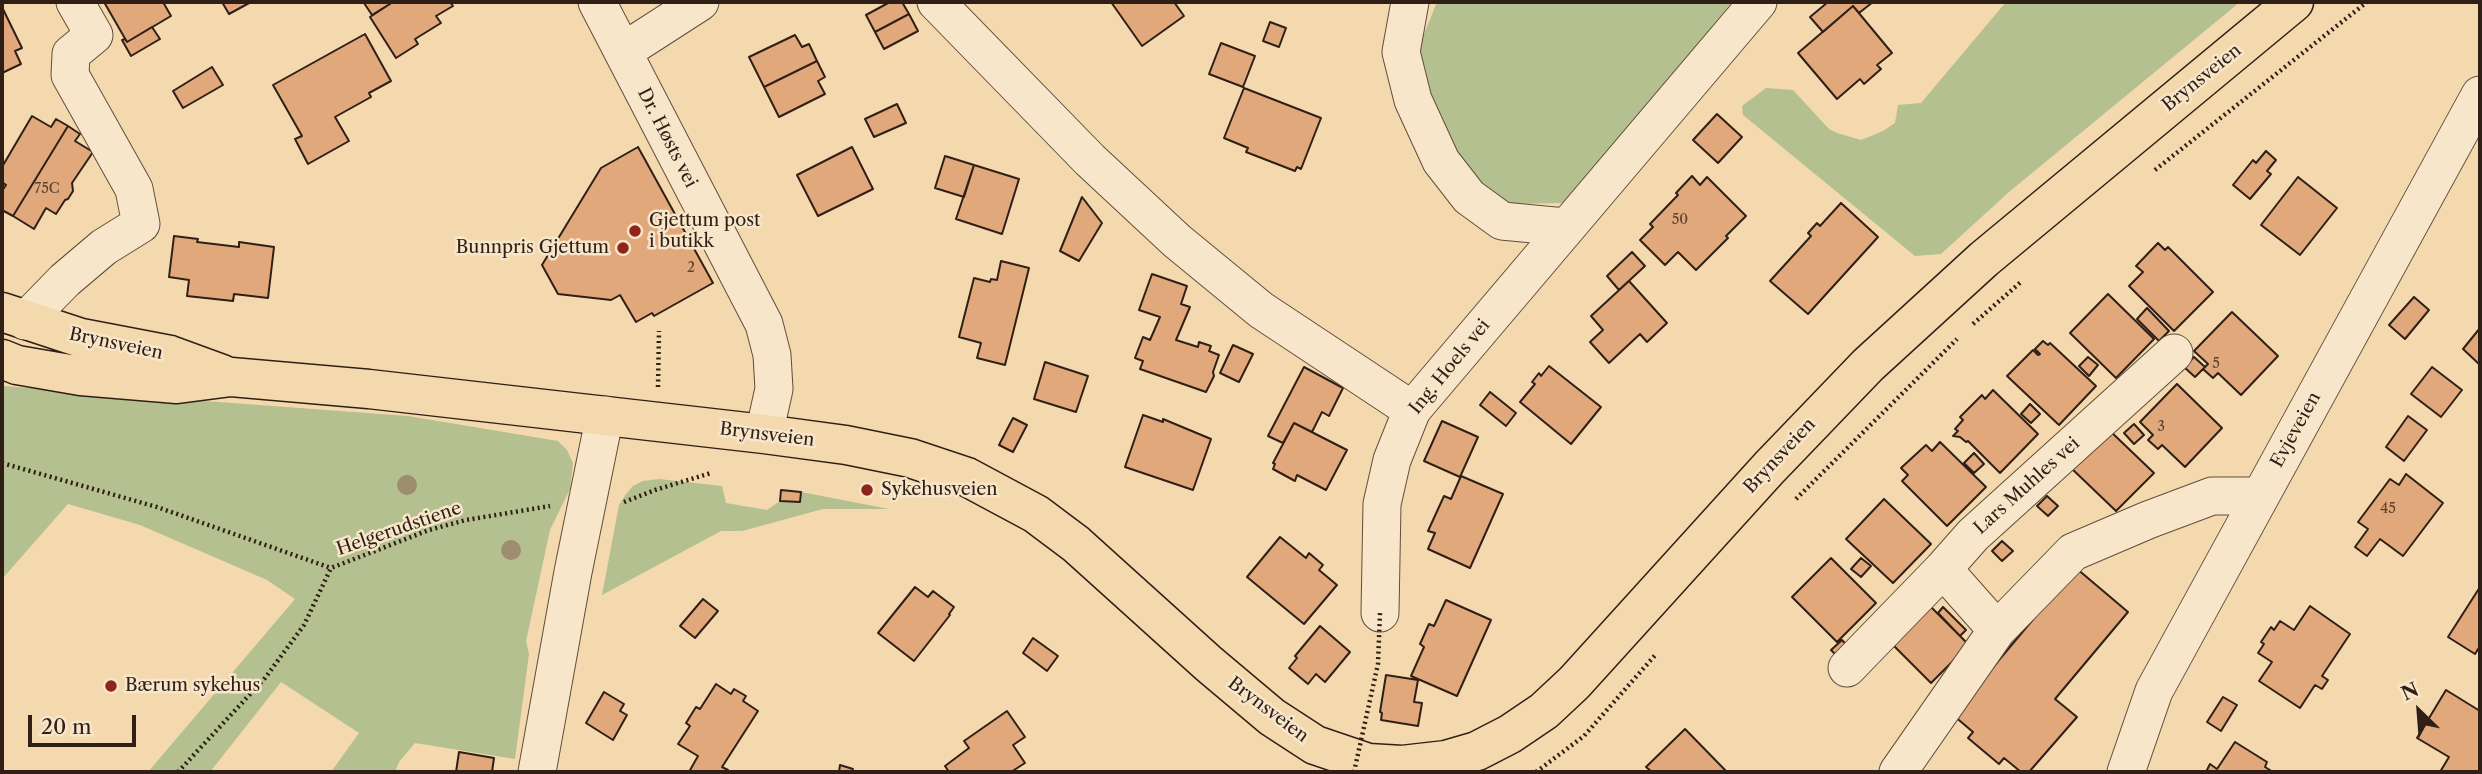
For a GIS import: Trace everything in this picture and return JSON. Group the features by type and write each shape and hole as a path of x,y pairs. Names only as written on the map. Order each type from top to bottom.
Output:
{"main road":[{"name":"Brynsveien","path":"2,359 27,367 81,376 163,383 177,384 231,377 369,389 764,433 910,458 967,477 1036,514 1066,536 1209,664 1288,728 1315,745 1341,756 1402,769 1478,751 1544,711 1574,683 1769,468 1877,356 2039,212 2294,2"},
{"name":"Brynsveien","path":"13,317 81,338 170,355 231,377"}],"street":[{"path":"13,317 65,280 104,247 141,224 134,189 70,75 71,54 94,34 75,2"},
{"name":"Dr. Høsts vei","path":"597,2 764,324 772,355 774,389 764,433"},
{"path":"624,51 700,2"},
{"path":"936,2 1090,160 1177,241 1261,310 1412,410"},
{"path":"1410,2 1401,52 1413,100 1441,161 1469,197 1502,221 1565,227"},
{"name":"Ing. Hoels vei","path":"1380,613 1382,504 1392,460 1412,410 1758,2"},
{"name":"Evjeveien","path":"2126,772 2154,691 2480,95"},
{"name":"Lars Muhles vei","path":"1847,668 1973,536 2174,353"},
{"path":"537,772 568,596 605,415"},
{"path":"1899,772 1997,630 2073,552 2212,496 2259,496"},
{"path":"1943,569 1997,630"}],"path":[{"path":"2149,175 2367,2"},
{"path":"1788,507 1957,339 2023,279"},
{"path":"658,389 659,331"},
{"path":"2,463 157,507 331,568"},
{"path":"613,507 655,490 711,473"},
{"name":"Helgerudstiene","path":"178,772 265,678 304,625 331,568 429,530 496,513 552,506"},
{"path":"1354,772 1378,664 1380,613"},
{"path":"1536,772 1584,736 1657,652"}],"green space":[{"path":"1437,2 1732,2 1566,203 1505,204 1448,157 1423,92 1420,44"},
{"path":"2006,2 2240,2 2009,192 1941,254 1915,256 1743,115 1742,106 1766,88 1793,90 1829,129 1837,133 1861,140 1883,131 1895,123 1898,105 1921,103"},
{"path":"2,386 408,416 558,441 567,450 573,463 570,489 550,530 526,641 529,654 515,759 415,743 399,762 395,772 331,772 359,733 281,682 210,772 148,772 295,599 267,580 140,525 68,504 2,579"},
{"path":"659,479 722,486 726,503 767,510 780,501 800,502 801,492 889,509 823,509 742,531 721,531 602,595 619,505 633,486 643,481"}],"building":[{"path":"104,2 163,2 171,16 127,42"},
{"path":"222,2 251,2 229,14"},
{"path":"393,2 372,15 364,3"},
{"path":"393,2 450,2 453,6 436,16 441,23 415,39 418,44 396,58 370,17"},
{"path":"890,2 902,2 909,14 875,32 866,15"},
{"path":"1111,2 1174,2 1184,16 1142,46"},
{"path":"1828,2 1873,2 1859,13 1853,6 1823,32 1810,17"},
{"path":"1853,6 1892,53 1877,65 1881,69 1864,84 1860,79 1837,99 1798,53"},
{"path":"2,7 22,48 15,51 21,64 2,73"},
{"path":"909,14 918,31 884,49 875,32"},
{"path":"1270,22 1286,28 1279,47 1263,41"},
{"path":"152,27 160,39 131,56 122,40 127,42"},
{"path":"365,34 391,81 369,93 371,97 335,117 349,141 308,164 295,139 302,136 273,85"},
{"path":"795,35 802,47 809,44 817,61 764,87 749,57"},
{"path":"1221,43 1255,56 1243,87 1209,74"},
{"path":"817,61 825,77 818,81 825,94 779,117 764,87"},
{"path":"212,67 223,85 183,108 173,91"},
{"path":"1244,88 1321,118 1301,169 1297,167 1295,171 1246,152 1248,148 1224,138"},
{"path":"897,104 906,123 874,137 865,119"},
{"path":"1717,114 1742,137 1718,163 1693,140"},
{"path":"32,116 51,127 56,119 68,126 13,216 2,210 2,191 6,185 2,182 2,167"},
{"path":"68,126 80,134 75,141 93,152 72,183 73,191 68,199 56,214 46,208 34,229 13,216"},
{"path":"638,147 713,283 654,316 652,313 636,322 620,295 611,300 558,294 542,265 601,168"},
{"path":"852,147 873,189 818,216 797,175"},
{"path":"2266,151 2276,160 2267,171 2271,174 2250,199 2233,185 2253,160 2256,163"},
{"path":"945,156 974,165 964,197 935,188"},
{"path":"974,165 1019,179 1002,234 956,219"},
{"path":"1692,176 1700,185 1707,177 1746,216 1696,270 1678,252 1665,265 1640,240 1653,227 1650,224"},
{"path":"2298,177 2337,208 2300,255 2261,225"},
{"path":"1082,197 1102,223 1079,261 1060,251"},
{"path":"1841,203 1878,237 1808,314 1770,281 1811,236 1808,233 1817,223 1820,226"},
{"path":"174,236 239,247 239,242 274,247 268,298 234,294 233,301 187,296 189,280 169,277"},
{"path":"2158,243 2165,250 2168,247 2213,292 2174,331 2129,286 2143,272 2136,266"},
{"path":"1632,252 1645,266 1619,290 1607,276"},
{"path":"1001,261 1029,268 1005,365 977,358 981,343 959,337 974,278 990,282 991,279 997,280"},
{"path":"1152,274 1187,286 1181,304 1190,307 1176,340 1198,347 1199,342 1211,346 1209,351 1219,355 1214,376 1206,392 1140,369 1143,361 1135,358 1143,337 1150,340 1160,317 1139,310"},
{"path":"1629,281 1667,323 1647,342 1640,334 1609,363 1590,342 1603,330 1591,316"},
{"path":"2108,294 2154,339 2116,378 2070,333"},
{"path":"2414,297 2429,310 2405,339 2389,325"},
{"path":"2147,308 2169,331 2159,341 2137,319"},
{"path":"2232,312 2278,356 2241,395 2218,373 2213,378 2203,369 2208,364 2194,351"},
{"path":"2480,328 2480,365 2463,349"},
{"path":"2043,341 2048,345 2050,343 2096,386 2059,425 2007,376 2033,350 2040,354 2035,349"},
{"path":"1233,345 1253,354 1239,382 1220,373"},
{"path":"2088,357 2098,365 2089,376 2079,366"},
{"path":"2194,357 2205,367 2195,377 2184,367"},
{"path":"1045,362 1088,376 1076,412 1034,399"},
{"path":"1549,366 1601,407 1571,444 1520,402 1535,384 1532,382 1539,373 1541,376"},
{"path":"1304,367 1343,388 1329,416 1322,412 1312,432 1294,423 1283,443 1268,436"},
{"path":"2432,367 2462,390 2441,417 2411,394"},
{"path":"2177,384 2222,428 2185,467 2162,445 2158,449 2148,440 2153,435 2140,422"},
{"path":"1993,390 2038,434 2000,473 1968,441 1953,436 1963,420 1960,417 1982,395 1985,399"},
{"path":"1490,392 1516,413 1506,426 1480,405"},
{"path":"2030,404 2040,414 2031,423 2021,414"},
{"path":"1143,415 1163,422 1163,419 1211,439 1193,490 1125,467"},
{"path":"2408,416 2427,430 2404,461 2386,447"},
{"path":"1013,418 1027,425 1013,452 999,445"},
{"path":"1442,421 1478,437 1460,477 1424,461"},
{"path":"1294,423 1347,450 1326,490 1297,475 1295,481 1273,469 1273,463"},
{"path":"2134,424 2144,435 2134,444 2124,433"},
{"path":"2108,429 2154,473 2116,511 2070,467"},
{"path":"1940,442 1986,487 1947,526 1902,481 1908,475 1901,468 1926,445 1932,451"},
{"path":"1974,453 1984,464 1974,473 1964,463"},
{"path":"2406,474 2443,503 2403,556 2380,539 2367,556 2355,547 2368,529 2358,522 2390,479 2399,485"},
{"path":"1461,476 1503,494 1470,568 1428,549 1435,533 1428,531 1444,496 1451,499"},
{"path":"781,490 801,492 800,502 780,501"},
{"path":"2047,496 2058,506 2048,516 2037,506"},
{"path":"1884,499 1931,544 1893,583 1846,539"},
{"path":"1280,537 1306,558 1309,553 1323,565 1319,570 1337,585 1304,624 1247,577"},
{"path":"2002,541 2013,551 2002,561 1992,551"},
{"path":"1831,558 1876,603 1837,642 1792,597"},
{"path":"1861,558 1871,566 1861,577 1851,569"},
{"path":"2076,568 2128,612 2055,699 2077,717 2029,772 2021,772 2004,758 1999,764 1968,738 1973,732 1953,715"},
{"path":"915,587 928,597 933,591 954,607 914,661 878,633"},
{"path":"2480,587 2480,646 2475,654 2448,637"},
{"path":"703,599 718,611 695,638 680,626"},
{"path":"1446,600 1491,620 1457,696 1411,676 1424,647 1420,644 1429,624 1434,626"},
{"path":"1924,600 1969,645 1931,683 1886,638"},
{"path":"2310,606 2350,634 2322,676 2328,680 2322,689 2315,685 2300,708 2259,681 2272,662 2258,653 2264,644 2261,642 2271,627 2274,630 2280,621 2294,630"},
{"path":"1943,607 1966,630 1960,636 1938,613"},
{"path":"1320,626 1350,652 1325,682 1316,674 1308,684 1289,668 1297,658 1295,656"},
{"path":"1033,638 1058,656 1047,671 1023,653"},
{"path":"1842,640 1851,650 1841,660 1831,650"},
{"path":"1386,675 1418,680 1414,702 1422,703 1418,726 1381,720"},
{"path":"716,684 731,694 734,689 746,696 743,701 758,711 722,767 728,770 726,772 689,772 698,756 678,744 690,726 686,723 696,707 700,709"},
{"path":"2446,690 2480,711 2480,772 2440,772 2449,757 2417,738"},
{"path":"604,692 624,704 620,711 627,715 613,740 586,723"},
{"path":"2223,697 2237,705 2221,731 2207,722"},
{"path":"1007,711 1025,737 1013,745 1025,763 1011,772 949,772 945,766 969,748 964,741"},
{"path":"1685,729 1727,772 1652,772 1646,767"},
{"path":"2235,742 2267,762 2265,767 2273,772 2206,772 2210,764 2217,769"},
{"path":"459,752 494,758 492,772 456,772"},
{"path":"840,765 853,769 852,772 839,772"}],"place":[{"name":"Gjettum post i butikk","path":"635,231"},
{"name":"Bunnpris Gjettum","path":"623,248"},
{"name":"Sykehusveien","path":"867,490"},
{"name":"Bærum sykehus","path":"111,686"}]}
